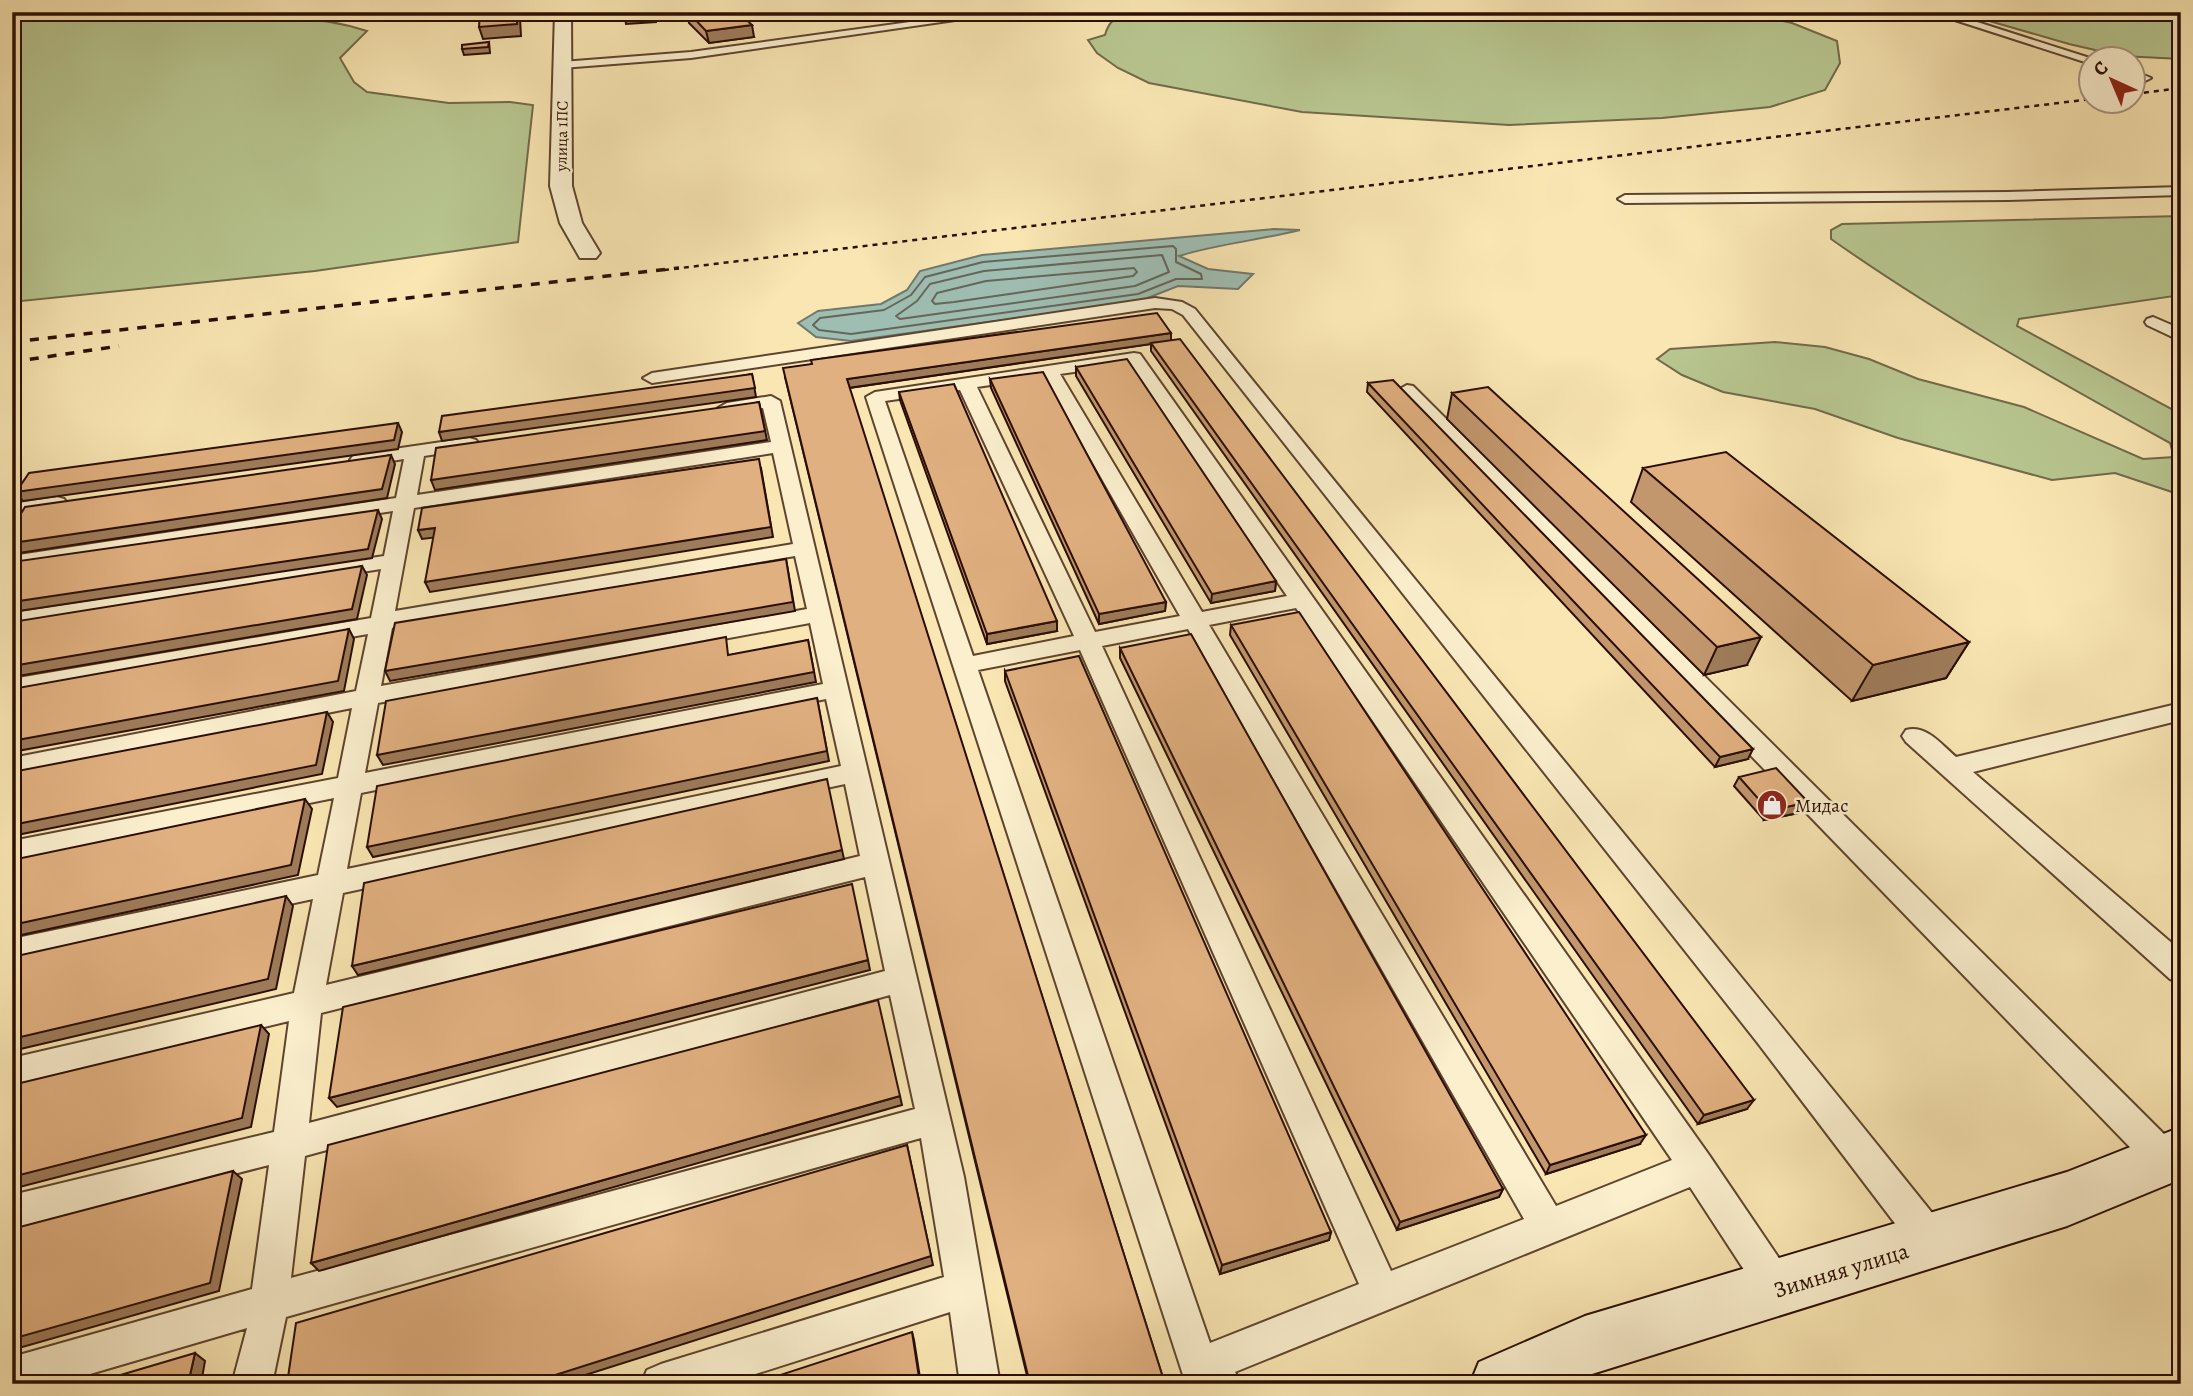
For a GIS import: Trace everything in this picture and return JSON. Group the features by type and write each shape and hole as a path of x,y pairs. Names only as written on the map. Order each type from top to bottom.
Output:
{"street":[{"name":"улица 1ПС","path":"563,12 561,186 571,223 588,253"},
{"name":"Зимняя улица","path":"1502,1384 1585,1346 2067,1199 2173,1156"}],"lane":[{"path":"562,65 691,55 1006,12"},
{"path":"1935,12 2078,57"},
{"path":"1625,199 2008,196 2181,191"},
{"path":"652,378 1155,303 1176,305 1189,312 1401,580 1759,1021 1932,1241"},
{"path":"2153,322 2181,335"},
{"path":"1697,1167 1382,1293 1210,1375 875,397 1133,358 1697,1167 1778,1289"},
{"path":"1049,371 1548,1227"},
{"path":"966,383 1088,642 1382,1293"},
{"path":"1407,390 2173,1156"},
{"path":"703,411 771,401 947,1177 980,1384"},
{"path":"332,464 497,440"},
{"path":"12,563 781,446"},
{"path":"252,1384 265,1335 307,1003 415,452"},
{"path":"12,515 16,509 85,499"},
{"path":"12,687 381,624 406,614 804,548"},
{"path":"12,620 394,561"},
{"path":"965,665 1302,600"},
{"path":"12,767 367,697 819,614"},
{"path":"12,852 350,783 837,690"},
{"path":"1951,768 2181,712"},
{"path":"1914,736 2181,970"},
{"path":"12,952 855,772"},
{"path":"12,1073 876,863"},
{"path":"12,1213 290,1143 902,979"},
{"path":"12,1377 934,1119"},
{"path":"661,1384 965,1289"}],"green space":[{"path":"12,12 175,12 172,20 295,18 343,24 367,31 340,58 354,82 367,92 449,103 510,102 533,105 518,242 315,271 12,302"},
{"path":"1131,12 1743,12 1792,23 1837,41 1840,63 1825,90 1770,107 1662,118 1509,125 1302,112 1149,83 1118,68 1097,53 1088,40 1105,35 1114,19"},
{"path":"1958,12 2181,12 2181,59 2148,57 2148,46 2069,44"},
{"path":"2181,216 2181,295 2019,319 2017,326 2181,414 2181,495 2115,473 2052,480 1898,438 1815,409 1723,392 1682,375 1657,359 1670,349 1775,342 1825,347 1869,359 1918,379 2024,407 2143,459 2174,457 2170,443 1913,294 1831,239 1831,230 1842,224"}],"water":[{"path":"1274,229 1300,230 1179,256 1208,269 1253,274 1238,289 1178,286 1140,301 851,341 816,337 798,323 818,311 881,304 907,290 920,271 982,255"}],"building":[{"path":"480,12 517,12 517,24 479,27"},
{"path":"688,12 738,12 752,25 706,31"},
{"path":"489,42 488,47 462,49 462,45"},
{"path":"1157,313 1171,333 847,379 1165,1384 1030,1384 783,368 812,364 811,360"},
{"path":"1180,339 1754,1100 1704,1115 1151,343"},
{"path":"1127,359 1276,581 1212,594 1076,367"},
{"path":"1043,372 1166,602 1099,614 990,379"},
{"path":"752,374 755,388 439,432 442,416"},
{"path":"1393,380 1753,749 1720,757 1368,383"},
{"path":"954,384 1057,621 987,634 899,392"},
{"path":"1488,387 1761,637 1717,647 1452,393"},
{"path":"759,402 765,431 431,480 436,448"},
{"path":"398,423 394,440 16,492 29,473"},
{"path":"1726,452 1969,642 1873,665 1643,468"},
{"path":"391,455 382,489 12,543 12,528 25,507"},
{"path":"759,459 771,527 425,582 435,528 418,530 422,508"},
{"path":"378,510 368,549 12,602 12,562"},
{"path":"786,559 793,602 385,671 395,623"},
{"path":"362,566 352,609 12,666 12,622"},
{"path":"1299,612 1646,1135 1550,1165 1231,625"},
{"path":"349,629 338,681 12,741 12,689"},
{"path":"1191,634 1503,1189 1400,1222 1120,648"},
{"path":"726,637 728,655 808,640 814,672 377,755 386,701"},
{"path":"1079,656 1331,1232 1222,1265 1005,671"},
{"path":"817,698 827,751 367,847 377,786"},
{"path":"327,712 316,765 12,825 12,772"},
{"path":"1776,768 1808,802 1769,811 1739,777"},
{"path":"827,779 842,850 352,966 364,883"},
{"path":"305,799 291,865 12,925 12,860"},
{"path":"852,884 868,960 329,1098 343,1007"},
{"path":"286,896 268,979 12,1039 12,957"},
{"path":"878,1000 900,1096 311,1263 328,1145"},
{"path":"261,1025 242,1118 12,1177 12,1085"},
{"path":"907,1145 931,1256 527,1384 287,1384 296,1323"},
{"path":"233,1171 210,1283 12,1339 12,1229"},
{"path":"912,1332 920,1384 753,1384"},
{"path":"195,1353 188,1384 90,1384"}],"railway":[{"path":"2148,92 2181,88"},
{"path":"664,270 2078,101"},
{"path":"12,342 679,268"},
{"path":"12,362 119,346"}],"place":[{"name":"Мидас","path":"1772,805"}]}
